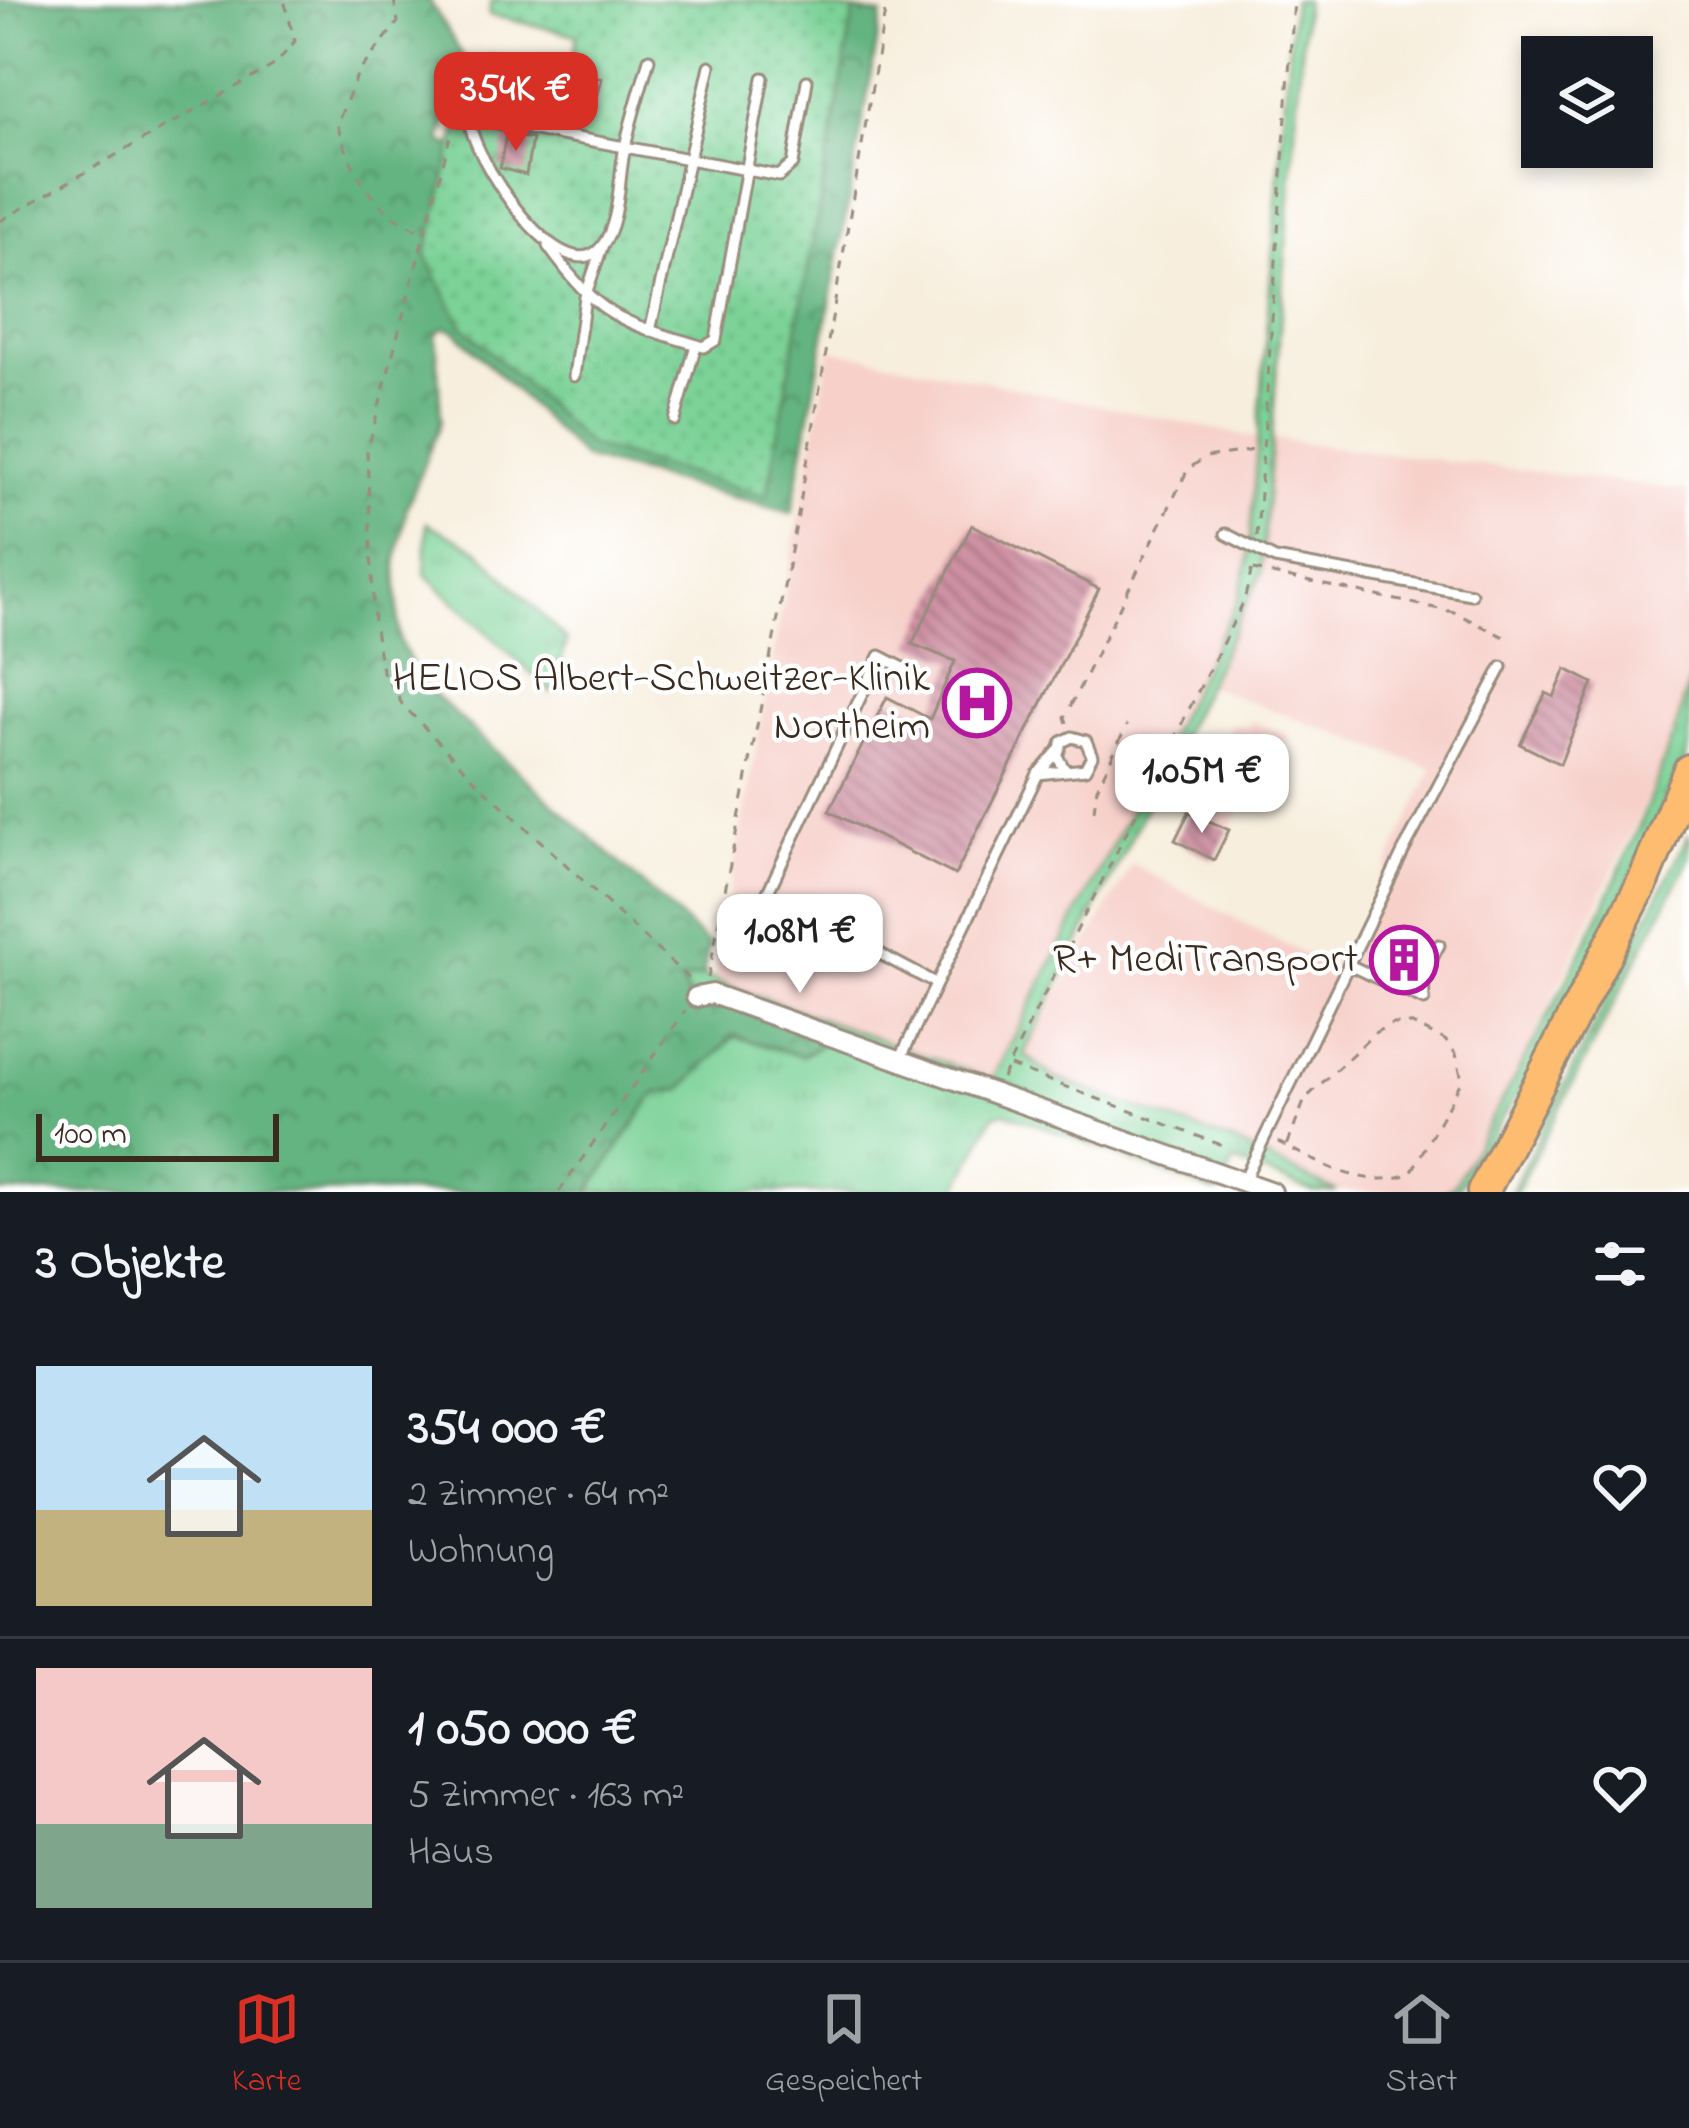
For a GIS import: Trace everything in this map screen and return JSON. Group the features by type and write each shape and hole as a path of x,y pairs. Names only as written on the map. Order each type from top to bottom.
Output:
{"main road":[{"path":"1483,1192 1645,878 1689,770"}],"street":[{"path":"696,997 712,994 1272,1192"}],"lane":[{"path":"574,376 586,297 614,215 625,148 649,58"},
{"path":"650,331 710,66"},
{"path":"470,118 469,130 481,152 586,297 619,321 697,345 716,340 742,171 763,78"},
{"path":"457,111 470,118 779,176 793,164 807,81"},
{"path":"548,246 572,256 589,255 602,247"},
{"path":"675,420 697,345"},
{"path":"1226,534 1275,559 1471,594"},
{"path":"911,672 880,656 767,894 933,982"},
{"path":"1243,1182 1502,667"},
{"path":"900,1059 933,982 1038,774 1072,737 1087,741 1093,755 1085,769 1038,774"},
{"path":"1058,751 1065,770"},
{"path":"1349,965 1424,1000 1424,975 1439,945"}],"path":[{"path":"0,221 276,64 295,40 284,0"},
{"path":"394,0 398,22 358,73 337,124 363,190 397,221 427,233"},
{"path":"450,137 367,452 374,623 382,670 402,704 478,782 699,988 707,980 798,515 887,0"},
{"path":"994,1093 1244,601 1256,550 1294,0"},
{"path":"1072,737 1065,717 1188,469 1206,458 1263,449"},
{"path":"1252,570 1454,612 1508,639"},
{"path":"1094,811 1099,784 1127,725"},
{"path":"1099,766 1106,769"},
{"path":"1091,780 1099,784"},
{"path":"559,1192 696,997"},
{"path":"1265,1136 1329,1168 1372,1179 1411,1173 1457,1096 1462,1080 1456,1054 1432,1031 1412,1024 1376,1032 1305,1099 1286,1146"},
{"path":"1008,1066 1227,1147"}],"shaded area":[{"name":"HELIOS Albert-Schweitzer-Klinik Northeim","path":"830,349 1257,438 1248,561 1239,599 992,1080 713,981"},
{"path":"1271,439 1689,491 1689,682 1672,747 1523,1060 1452,1186 1444,1192 1337,1192 1240,1145 1055,1078 1024,1054 1132,864 1337,972 1433,769 1208,686 1261,574"},
{"path":"1250,720 1290,736 1277,762 1265,758 1229,830 1176,806 1179,801 1192,806 1200,790 1212,756 1202,750 1206,740 1219,747 1232,724 1246,727"}],"green space":[{"path":"0,0 429,0 463,56 441,142 455,147 426,256 767,495 854,11 882,15 792,513 583,458 454,330 444,328 436,334 441,421 407,507 396,564 399,640 421,683 709,945 703,976 682,981 694,1011 722,1003 825,1042 802,1056 734,1036 682,1089 654,1094 589,1192 0,1192"},
{"path":"491,0 746,0 854,11 767,496 589,446 462,325 426,256 463,106 555,129 577,35 489,15"},
{"path":"1293,0 1305,0 1261,574 1024,1054 1055,1078 1240,1145 1337,1192 1313,1192 1234,1162 1223,1187 1236,1192 1213,1192 1005,1112 994,1115 956,1192 589,1192 654,1094 682,1089 734,1036 801,1056 706,1006 695,1011 682,981 703,976 992,1080 1239,598 1248,561"},
{"path":"427,523 478,550 567,641 552,693 425,574"},
{"path":"1689,682 1689,746 1683,764 1554,1036 1456,1192 1444,1192 1453,1186 1486,1129 1587,940 1646,809"},
{"path":"1689,834 1689,859 1516,1192 1511,1192"}],"building":[{"path":"489,54 509,60 496,104 476,98"},
{"path":"581,75 602,78 591,119 571,112"},
{"path":"506,134 532,139 526,175 500,168"},
{"path":"972,525 1099,589 955,875 829,811 887,697 930,719 955,661 912,644"},
{"path":"1566,669 1593,683 1560,764 1520,744 1546,693 1554,697"},
{"path":"1189,812 1229,830 1214,860 1175,840"},
{"name":"R+ MediTransport","path":"1396,936 1425,952 1411,983 1381,967"}],"place":[{"name":"HELIOS Albert-Schweitzer-Klinik Northeim","path":"977,703"},
{"name":"R+ MediTransport","path":"1404,960"}]}
